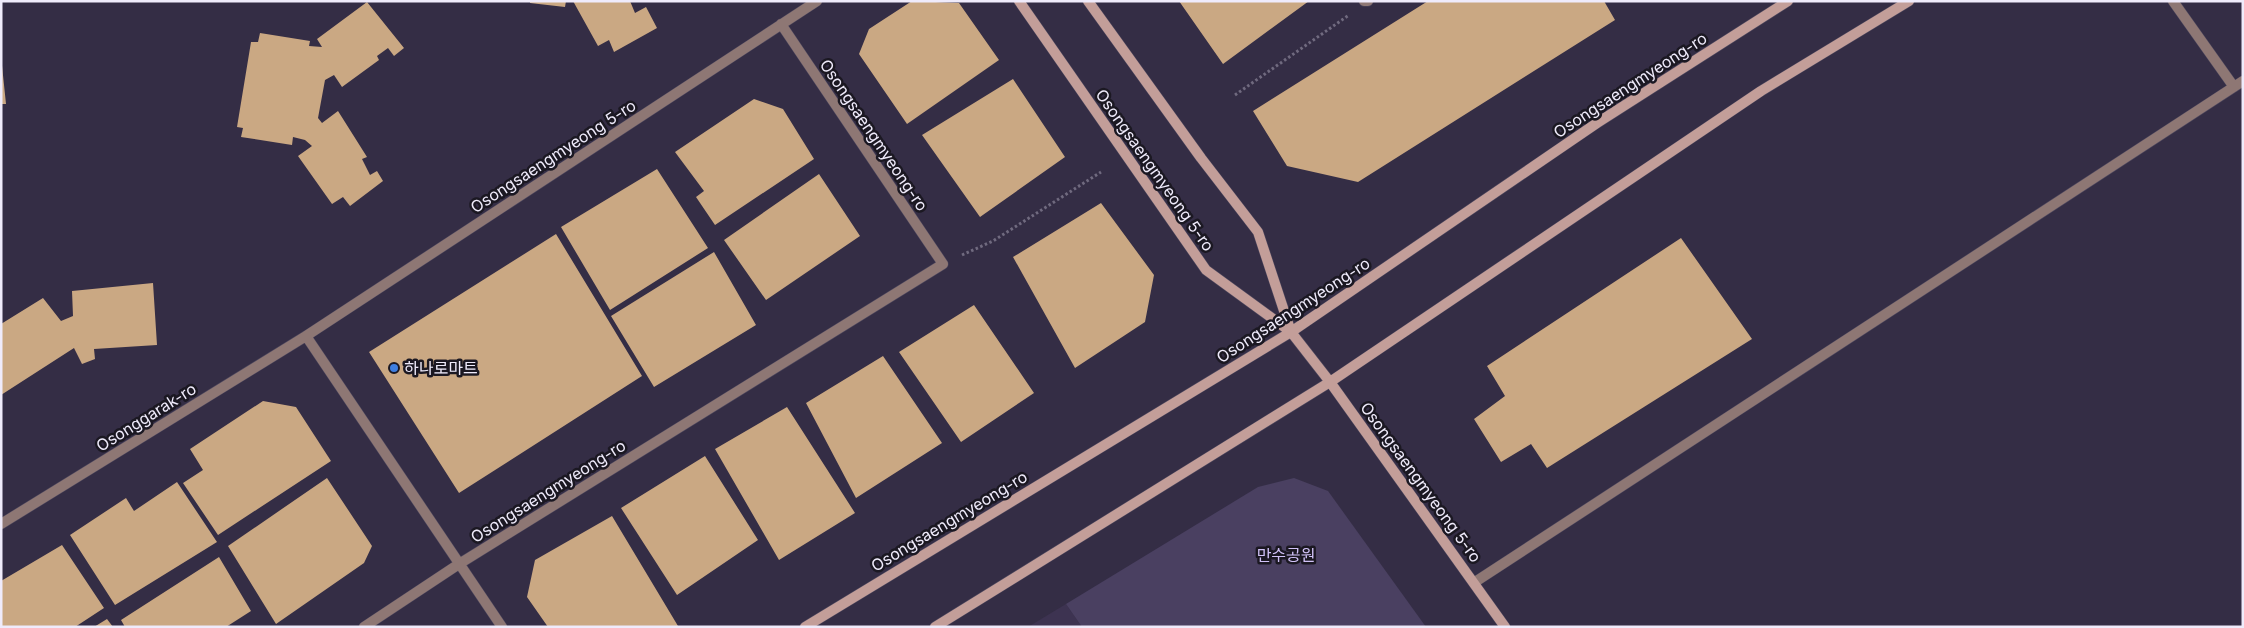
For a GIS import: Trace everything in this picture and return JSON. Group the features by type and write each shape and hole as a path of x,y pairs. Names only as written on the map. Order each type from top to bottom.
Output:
{"street":[{"name":"Osongsaengmyeong 5-ro","path":"306,336 817,1"},
{"name":"Osongsaengmyeong 5-ro","path":"1019,1 1206,270 1291,332 1330,382 1475,582 1505,627"},
{"name":"Osongsaengmyeong 5-ro","path":"1088,1 1201,158 1258,232 1291,332"},
{"name":"Osongsaengmyeong-ro","path":"805,627 1291,332 1597,123 1788,1"},
{"path":"935,627 1330,382 1761,91 1909,1"},
{"path":"1475,582 2238,84 2173,1"},
{"name":"Osongsaengmyeong-ro","path":"364,627 459,564 943,264 781,24"},
{"path":"306,336 502,627"},
{"name":"Osonggarak-ro","path":"1,524 306,336"}],"path":[{"path":"1235,95 1366,2"},
{"path":"943,264 993,241 1101,172"}],"shaded area":[{"path":"1066,604 1082,627 1028,627"}],"green space":[{"name":"만수공원","path":"1294,478 1328,491 1426,627 1082,627 1066,604 1258,487"}],"building":[{"path":"530,1 566,1 565,7 530,3"},
{"path":"573,1 630,1 635,13 646,7 657,28 614,52 609,40 598,46"},
{"path":"912,1 959,3 999,60 907,124 859,54 869,29"},
{"path":"1179,1 1309,1 1223,64"},
{"path":"1428,1 1604,1 1615,20 1358,182 1287,166 1253,111"},
{"path":"367,2 404,48 394,56 388,48 377,56 379,60 342,87 334,75 325,80 318,118 322,123 338,111 367,157 362,159 370,175 377,171 383,181 350,206 343,197 332,204 298,156 312,146 305,140 293,137 292,145 241,137 243,128 237,127 251,42 258,42 260,33 310,41 309,46 322,47 317,39"},
{"path":"1,56 6,104 1,104"},
{"path":"1013,79 1065,157 980,217 922,135"},
{"path":"754,99 783,109 814,159 715,225 696,197 704,191 675,152"},
{"path":"657,169 708,248 610,310 561,227"},
{"path":"819,174 860,236 766,300 724,240"},
{"path":"1101,203 1154,275 1145,322 1075,368 1013,257"},
{"path":"556,234 642,376 459,493 369,352"},
{"path":"1681,238 1752,339 1547,468 1531,444 1501,462 1474,419 1505,396 1487,366"},
{"path":"714,252 756,325 654,387 611,316"},
{"path":"153,283 157,345 94,349 95,359 82,364 74,348 1,395 1,324 43,298 61,321 73,316 72,291"},
{"path":"974,305 1034,393 961,442 899,352"},
{"path":"883,356 942,443 856,498 806,403"},
{"path":"263,401 296,407 331,461 218,535 183,483 203,470 190,449"},
{"path":"787,407 855,513 779,560 715,449"},
{"path":"705,456 758,540 677,595 621,508"},
{"path":"327,478 372,546 364,563 276,624 228,546"},
{"path":"177,482 217,542 115,605 70,535 126,498 134,511"},
{"path":"612,516 678,626 548,627 527,597 535,560"},
{"path":"62,545 104,608 75,627 1,627 1,581"},
{"path":"219,557 251,611 226,627 125,627 121,620"},
{"path":"107,619 113,627 94,627"}],"place":[{"name":"하나로마트","path":"394,368"}]}
